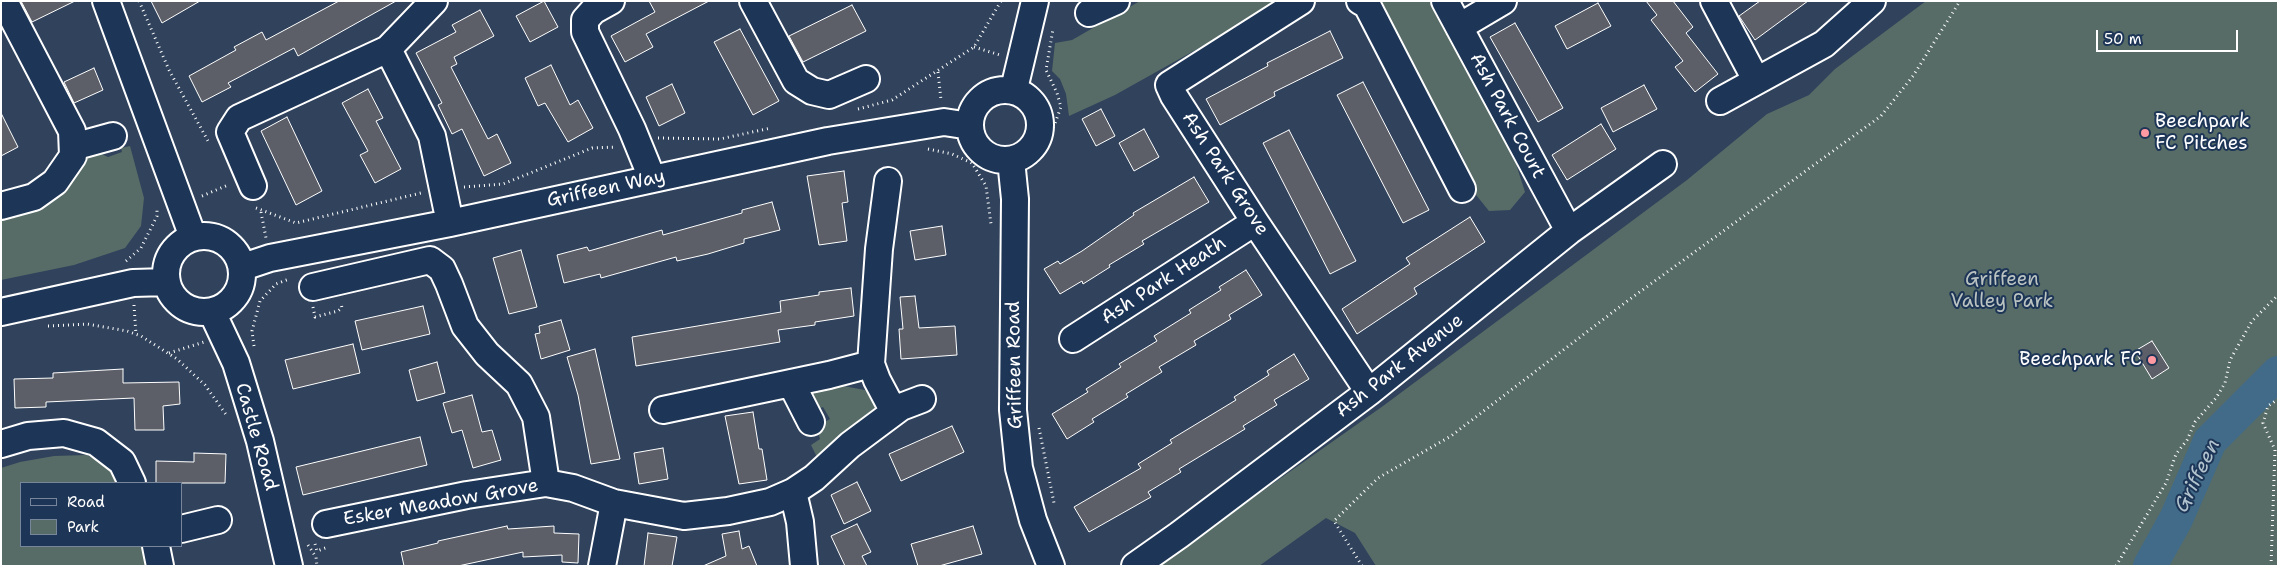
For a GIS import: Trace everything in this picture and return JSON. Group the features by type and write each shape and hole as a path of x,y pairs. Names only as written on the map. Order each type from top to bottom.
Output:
{"street":[{"path":"1,206 34,197 55,182 73,156 72,131 4,1"},
{"path":"106,1 193,237"},
{"path":"254,196 230,132 239,118 388,49 434,1"},
{"path":"611,1 593,11 585,20 585,32 652,178"},
{"path":"753,1 796,81 812,90 829,95 866,79"},
{"path":"1014,89 1035,1"},
{"name":"Ash Park Grove","path":"1302,1 1169,85 1174,96 1255,222 1369,392"},
{"path":"1360,1 1367,5 1462,190"},
{"name":"Ash Park Court","path":"1445,1 1569,232"},
{"path":"1459,28 1504,1"},
{"path":"1714,1 1756,80"},
{"path":"1720,101 1824,44 1872,1"},
{"path":"388,49 432,136 450,223"},
{"path":"1014,89 1034,104 1039,115 1041,127 1038,139 1023,162 998,160 988,155 979,148 973,138 970,126 976,106 983,97 992,92 1014,89"},
{"name":"Griffeen Way","path":"243,267 270,258 450,223 652,178 890,130 944,122 970,126"},
{"path":"73,147 113,136"},
{"name":"Griffeen Road","path":"1023,162 1015,199 1013,410 1019,468 1032,520 1051,566"},
{"name":"Ash Park Avenue","path":"1134,566 1179,535 1369,392 1569,232 1663,164"},
{"path":"888,181 879,248 871,364 877,380 894,412"},
{"name":"Ash Park Heath","path":"1073,339 1255,222"},
{"path":"206,235 219,238 230,245 238,255 243,267 243,279 236,296 223,308 212,312 188,309 178,303 171,293 167,282 166,271 171,254 183,242 193,237 206,235"},
{"path":"301,285 430,260 442,269 465,326 487,354 519,384 536,417 546,483"},
{"path":"1,312 132,283 167,282"},
{"name":"Castle Road","path":"212,312 236,364 260,441 289,566"},
{"path":"663,410 871,364"},
{"path":"791,383 811,422"},
{"name":"Esker Meadow Grove","path":"325,535 467,495 546,483 573,488 614,504 684,516 728,511 770,502 793,492 894,412 910,402 922,399"},
{"path":"1,444 28,436 64,433 96,442 122,462 132,482"},
{"path":"793,492 800,522 804,566"},
{"path":"602,566 614,504"},
{"path":"182,529 218,520"},
{"path":"156,547 160,566"}],"path":[{"path":"138,1 144,9 169,70 212,149"},
{"path":"857,109 892,100 974,47 1002,1"},
{"path":"1362,566 1334,521 1378,478 1451,436 1626,302 1881,116 1913,76 1960,1"},
{"path":"1023,162 1037,156 1051,134 1061,107 1058,93 1046,70 1054,27"},
{"path":"254,196 260,211 296,223 443,188 503,184 592,148 618,147 648,138 720,139 774,128"},
{"path":"923,149 952,154 972,164 986,186 992,230"},
{"path":"123,263 141,248 157,216 156,201"},
{"path":"276,284 301,285 315,318 342,308 340,297"},
{"path":"2116,566 2166,482 2176,454 2187,440 2195,422 2216,398 2225,383 2230,360 2252,321 2278,295"},
{"path":"38,327 87,324 127,331 141,336 177,358 206,384 230,423"},
{"path":"2271,566 2275,450 2263,423 2268,406 2278,399"},
{"path":"1039,427 1055,512"}],"green space":[{"path":"1140,1 1283,1 1115,95 1069,116 1066,94 1060,79 1052,71 1055,43 1072,40"},
{"path":"1374,1 1435,1 1506,133 1525,192 1510,210 1489,211 1468,185 1472,177 1460,151 1450,145"},
{"name":"Griffeen Valley Park","path":"1926,1 2278,1 2278,566 1376,566 1355,533 1326,518 1259,566 1156,566 1383,406 1687,180 1767,114 1809,95 1835,69"},
{"path":"130,146 144,198 141,226 125,248 74,265 1,280 1,219 43,208 91,149 108,157 122,152 121,148"},
{"path":"843,386 865,390 875,399 875,407 870,419 817,457 811,445 820,439 817,430 821,424 830,419 823,407 816,410 811,404 812,395 824,389"},
{"path":"87,455 108,467 118,482 20,482 20,547 146,547 150,566 1,566 1,468 20,462 54,456"}],"building":[{"path":"21,1 75,1 32,22"},
{"path":"151,1 200,1 162,23"},
{"path":"339,1 396,1 298,56 294,48 228,83 231,87 202,102 189,76 236,50 234,47 262,32 266,40"},
{"path":"544,1 558,27 530,42 516,16"},
{"path":"649,1 709,1 646,34 653,47 625,62 611,36 655,12"},
{"path":"1646,1 1673,1 1693,27 1686,33 1718,74 1695,92 1675,67 1683,61 1651,20 1657,15"},
{"path":"1760,1 1808,1 1755,40 1739,16"},
{"path":"1598,3 1611,26 1567,49 1555,26"},
{"path":"852,5 866,31 803,62 789,36"},
{"path":"480,10 494,36 454,57 457,64 451,67 488,139 497,134 511,163 484,176 462,129 452,134 438,105 442,103 416,53 456,32 452,25"},
{"path":"1515,23 1563,108 1538,122 1490,37"},
{"path":"740,29 779,101 753,115 714,42"},
{"path":"1330,31 1343,58 1274,92 1275,96 1220,125 1206,99 1268,66 1267,63"},
{"path":"551,65 570,105 578,100 593,128 568,142 545,103 538,106 525,78"},
{"path":"94,68 103,90 74,103 64,82"},
{"path":"1363,82 1429,210 1403,223 1337,95"},
{"path":"672,84 685,113 659,126 646,97"},
{"path":"1644,85 1657,109 1613,132 1601,108"},
{"path":"368,89 383,118 376,121 401,169 375,183 360,155 368,151 342,103"},
{"path":"1101,109 1115,136 1096,146 1082,119"},
{"path":"1,113 18,147 1,156"},
{"path":"287,117 322,191 296,205 261,131"},
{"path":"1601,124 1616,149 1567,180 1552,155"},
{"path":"1144,129 1159,157 1134,171 1119,143"},
{"path":"1289,130 1356,261 1330,274 1263,143"},
{"path":"844,171 848,202 842,203 847,241 819,245 807,176"},
{"path":"1194,177 1209,202 1142,241 1144,244 1109,265 1110,267 1083,284 1082,281 1060,294 1044,269 1058,261 1060,264 1082,251 1134,215 1133,213"},
{"path":"772,202 780,230 744,239 744,243 708,254 677,261 676,257 601,278 600,274 564,283 557,255 587,247 589,251 662,230 663,235 742,213 742,210"},
{"path":"1470,217 1485,242 1414,288 1417,294 1357,334 1342,309 1410,264 1406,258"},
{"path":"942,226 946,255 915,260 910,231"},
{"path":"521,250 537,307 509,314 493,258"},
{"path":"1246,270 1262,295 1229,315 1231,319 1194,341 1196,345 1159,367 1162,372 1126,394 1128,397 1092,419 1094,422 1067,439 1052,414 1088,392 1086,389 1121,367 1119,364 1157,341 1154,336 1191,313 1189,310 1221,290 1219,287"},
{"path":"851,288 854,316 815,322 815,325 778,330 780,342 636,366 632,337 781,312 780,301 819,295 819,292"},
{"path":"915,296 919,328 955,326 957,355 901,359 899,329 903,329 900,297"},
{"path":"423,306 430,334 362,350 355,321"},
{"path":"561,320 570,350 541,359 535,334 540,333 539,326"},
{"name":"Beechpark FC","path":"2152,341 2169,368 2152,379 2135,351"},
{"path":"353,344 360,373 293,389 285,360"},
{"path":"595,349 620,459 591,464 578,395 567,357"},
{"path":"1294,354 1309,379 1274,400 1277,405 1243,426 1245,429 1179,469 1181,472 1148,492 1151,497 1089,532 1074,507 1141,468 1138,464 1172,443 1170,440 1236,400 1234,397 1269,375 1267,371"},
{"path":"437,362 445,393 417,401 409,370"},
{"path":"123,369 123,383 179,382 180,404 163,406 164,430 135,430 134,398 46,402 46,407 15,408 14,379 53,378 53,373"},
{"path":"472,395 482,432 492,430 501,460 473,468 462,430 452,433 443,403"},
{"path":"753,412 759,449 762,449 767,480 739,484 725,416"},
{"path":"952,426 964,452 901,481 889,454"},
{"path":"420,437 427,465 303,495 296,467"},
{"path":"663,448 668,479 639,484 634,453"},
{"path":"194,453 226,454 225,483 156,482 156,461 194,462"},
{"path":"857,482 871,511 844,524 831,495"},
{"path":"857,524 871,552 862,556 867,566 845,566 831,536"},
{"path":"507,526 508,529 554,526 554,533 579,534 578,563 562,562 562,555 523,557 523,552 458,566 404,566 401,552 438,543 438,541"},
{"path":"973,526 982,554 939,566 918,566 911,544"},
{"path":"739,531 742,549 749,546 757,566 703,566 726,556 722,534"},
{"path":"648,533 677,537 672,566 644,566"}],"waterway":[{"name":"Griffeen","path":"2150,566 2176,519 2210,441 2278,373"}],"place":[{"name":"Beechpark FC Pitches","path":"2145,133"},
{"name":"Beechpark FC","path":"2152,360"}]}
